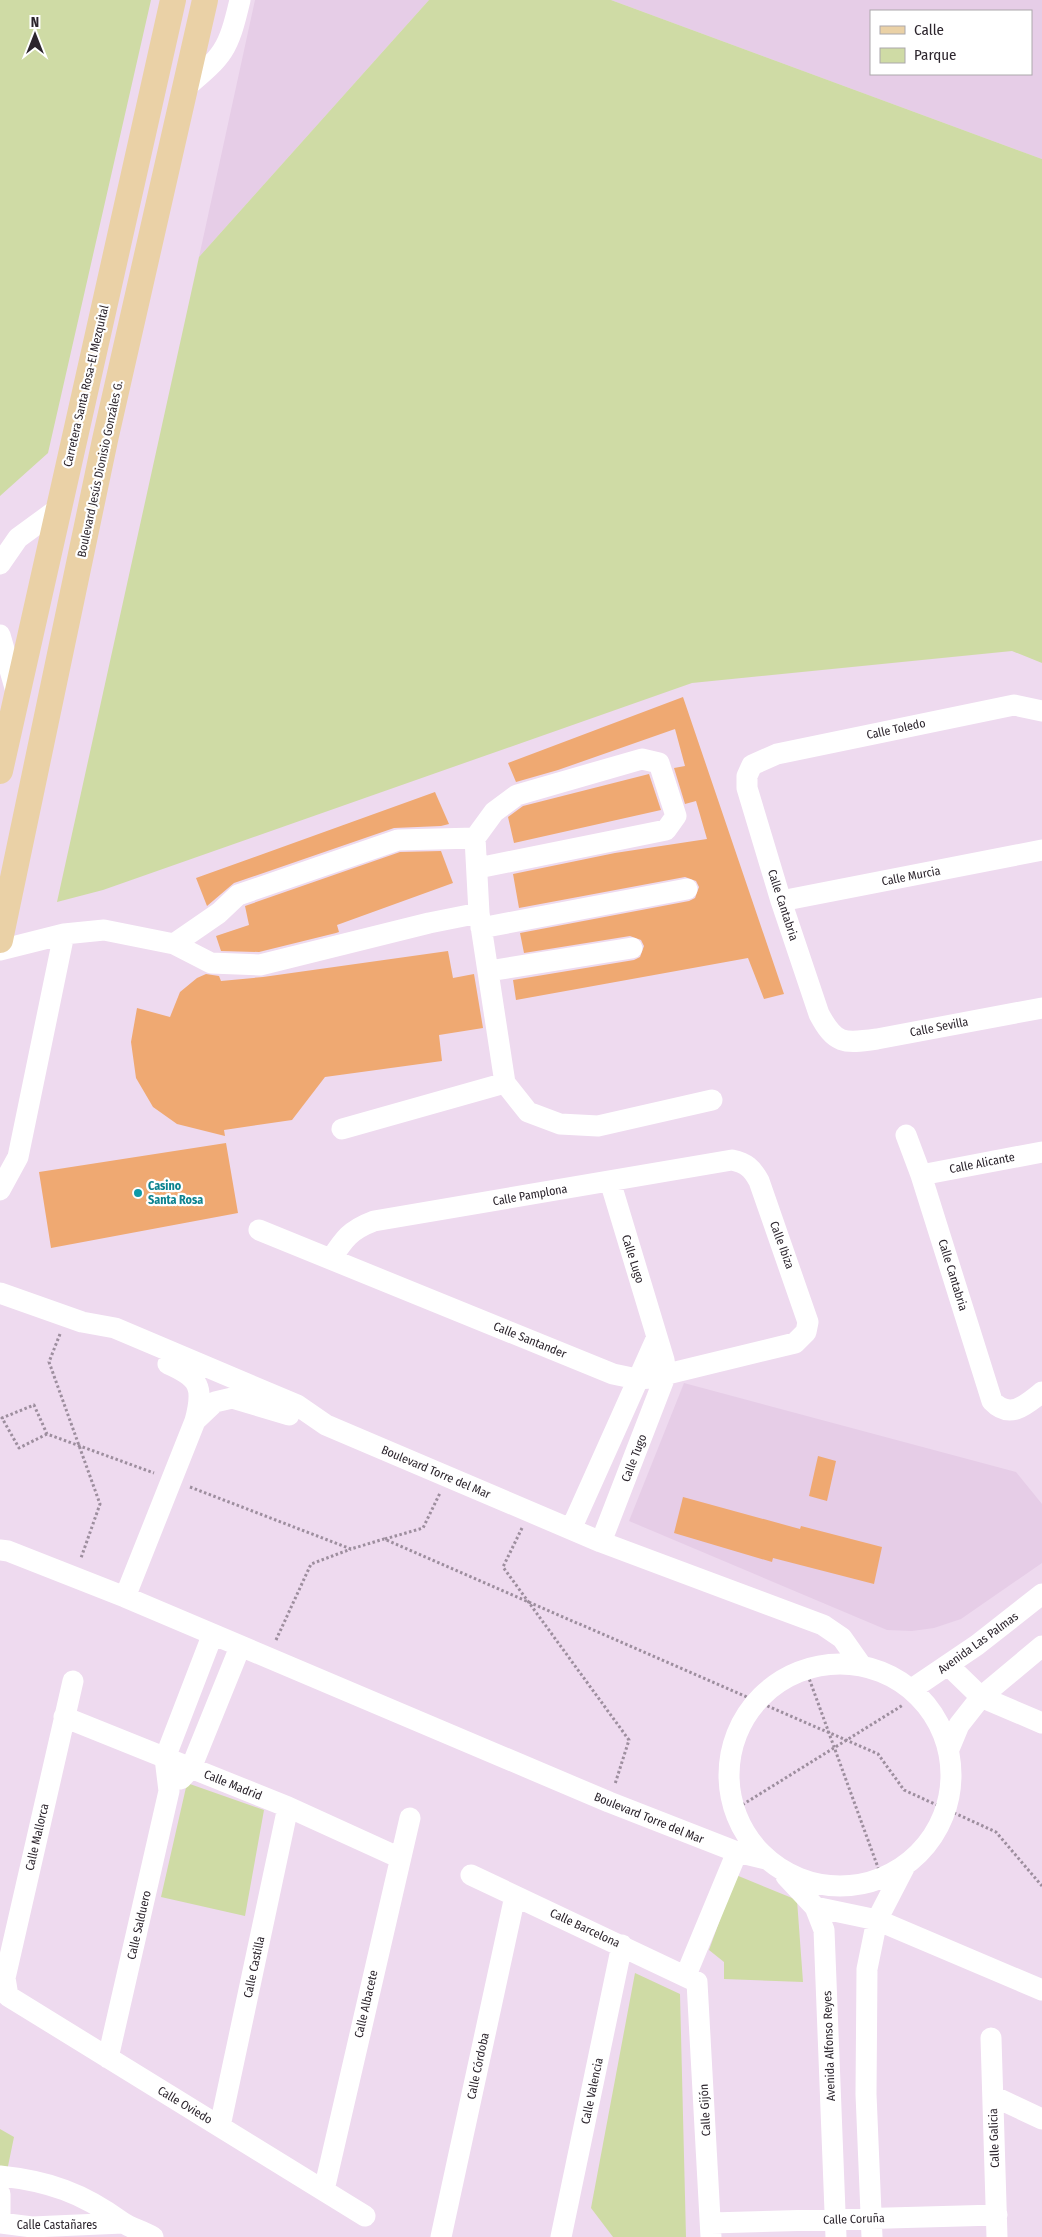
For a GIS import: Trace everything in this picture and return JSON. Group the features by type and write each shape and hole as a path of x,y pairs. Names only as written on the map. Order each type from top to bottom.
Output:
{"main road":[{"name":"Carretera Santa Rosa-El Mezquital","path":"0,771 173,0"},
{"name":"Boulevard Jesús Dionisio Gonzáles G.","path":"0,940 103,450 205,0"}],"street":[{"path":"185,88 221,55 232,31 240,0"},
{"path":"0,564 18,538 59,508"},
{"path":"0,635 17,695"},
{"name":"Calle Toledo","path":"752,765 777,754 1014,705 1042,711"},
{"path":"478,868 666,830 676,816 659,763 642,759 517,796 494,812 474,838 478,868 480,921 505,1083 528,1112 560,1124 598,1126 712,1100"},
{"name":"Calle Cantabria","path":"752,765 747,776 747,788 781,901 819,1014 827,1028 837,1039"},
{"path":"174,944 219,913 238,895 398,840 474,838"},
{"name":"Calle Murcia","path":"781,901 1042,850"},
{"path":"0,950 64,934 104,930 174,944 210,963 260,965 480,921 687,889"},
{"path":"0,1190 18,1157 64,934"},
{"path":"489,971 632,948"},
{"name":"Calle Sevilla","path":"837,1039 856,1042 876,1039 1042,1008"},
{"path":"342,1129 505,1083"},
{"name":"Calle Cantabria","path":"906,1135 921,1175 992,1402 1005,1411 1020,1409 1042,1392"},
{"name":"Calle Alicante","path":"921,1175 1042,1152"},
{"name":"Calle Pamplona","path":"331,1259 347,1235 360,1226 374,1221 719,1161 744,1162"},
{"name":"Calle Ibiza","path":"744,1162 753,1170 759,1181 806,1310 808,1322 806,1332"},
{"name":"Calle Lugo","path":"610,1181 657,1337 666,1374"},
{"name":"Calle Santander","path":"259,1230 612,1374 637,1379 666,1374 795,1343 806,1332"},
{"name":"Boulevard Torre del Mar","path":"0,1293 74,1319 115,1328 297,1405 326,1425 601,1542 824,1625 842,1638 861,1665"},
{"path":"74,1319 110,1340 186,1372 193,1377 200,1393 195,1421 125,1597"},
{"path":"572,1529 657,1337"},
{"name":"Calle Tugo","path":"601,1542 666,1374"},
{"path":"195,1421 215,1402 232,1398 326,1425"},
{"path":"608,1447 634,1457"},
{"name":"Boulevard Torre del Mar","path":"3,1550 125,1597 212,1636 608,1802 736,1852 773,1864"},
{"name":"Avenida Las Palmas","path":"915,1692 1042,1594"},
{"name":"Calle Salduero","path":"108,2058 169,1791 165,1758 212,1636"},
{"path":"773,1864 811,1883 843,1887 881,1878 905,1866 928,1844 947,1808 952,1782 949,1749 959,1725 981,1697 1042,1646"},
{"path":"169,1791 191,1768 240,1647"},
{"name":"Avenida Alfonso Reyes","path":"836,2229 824,1930 816,1907 744,1834 734,1810 728,1772 733,1741 748,1712 770,1688 798,1672 829,1664 861,1665 888,1674 915,1692 928,1706 941,1726 949,1749"},
{"path":"948,1665 981,1697 1042,1722"},
{"name":"Calle Mallorca","path":"6,1993 5,1978 73,1681"},
{"name":"Calle Madrid","path":"64,1717 288,1807 400,1858"},
{"name":"Calle Castilla","path":"220,2126 288,1807"},
{"name":"Calle Albacete","path":"324,2190 410,1818"},
{"path":"692,1979 736,1852"},
{"path":"872,2228 866,2094 867,1969 876,1920 905,1866"},
{"name":"Calle Barcelona","path":"471,1875 692,1979"},
{"name":"Calle Córdoba","path":"441,2237 515,1896"},
{"path":"816,1907 876,1920 1042,1990"},
{"name":"Calle Valencia","path":"563,2228 622,1945"},
{"name":"Calle Gijón","path":"692,1979 711,2230"},
{"name":"Calle Oviedo","path":"6,1993 10,1999 365,2216"},
{"name":"Calle Galicia","path":"990,2038 997,2237"},
{"path":"993,2096 1042,2119"},
{"name":"Calle Castañares","path":"0,2176 22,2178 62,2188 98,2204 116,2225"},
{"path":"0,2194 0,2214"},
{"name":"Calle Coruña","path":"711,2230 872,2228 996,2215"},
{"name":"Calle Castañares","path":"0,2224 27,2227 116,2225"},
{"path":"116,2225 153,2237"},
{"path":"563,2228 580,2237"}],"path":[{"path":"74,1319 49,1362 100,1504 74,1578"},
{"path":"47,1434 19,1448 2,1418 34,1405 47,1434 351,1549"},
{"path":"268,1659 311,1564 351,1549 424,1528 447,1476"},
{"path":"531,1512 503,1566 629,1740 608,1802"},
{"path":"384,1539 878,1754 904,1790 996,1832 1042,1886"},
{"path":"806,1670 881,1878"},
{"path":"734,1810 835,1749 915,1692"}],"shaded area":[{"path":"255,0 429,0 199,257"},
{"path":"611,0 1042,0 1042,159"},
{"path":"684,1383 1016,1472 1042,1504 1042,1563 961,1619 934,1628 912,1631 887,1630 629,1521"}],"green space":[{"path":"0,0 151,0 48,453 0,496"},
{"path":"429,0 611,0 1042,159 1042,663 1012,651 692,683 103,890 57,902 199,257"},
{"path":"187,1783 264,1810 245,1916 161,1897"},
{"path":"736,1875 797,1900 803,1982 724,1979 724,1962 709,1950"},
{"path":"635,1973 680,1994 686,2237 613,2237 591,2208"},
{"path":"0,2129 14,2137 0,2205"}],"building":[{"path":"683,697 784,994 764,999 748,958 516,1000 513,980 634,960 640,957 644,946 641,940 630,936 524,953 520,933 689,901 695,898 699,887 696,881 685,877 519,908 513,874 615,853 707,839 696,801 685,804 674,768 685,766 675,729 558,770 516,782 508,763"},
{"path":"649,774 661,810 514,843 508,817 523,806"},
{"path":"435,792 449,824 394,828 234,883 207,906 196,878"},
{"path":"441,851 453,883 337,925 339,932 336,933 259,952 221,951 216,936 249,925 245,906 400,852"},
{"path":"448,951 453,978 474,974 483,1028 439,1035 442,1061 325,1077 292,1120 224,1130 225,1136 177,1124 153,1107 136,1078 131,1042 137,1008 170,1017 180,992 197,978 206,974 219,976 221,981 263,977"},
{"name":"Casino Santa Rosa","path":"226,1143 238,1213 51,1248 39,1172"},
{"path":"818,1456 836,1461 827,1501 809,1496"},
{"path":"683,1497 800,1529 801,1526 882,1547 874,1584 773,1558 772,1562 674,1533"}],"place":[{"name":"Casino Santa Rosa","path":"138,1193"}]}
